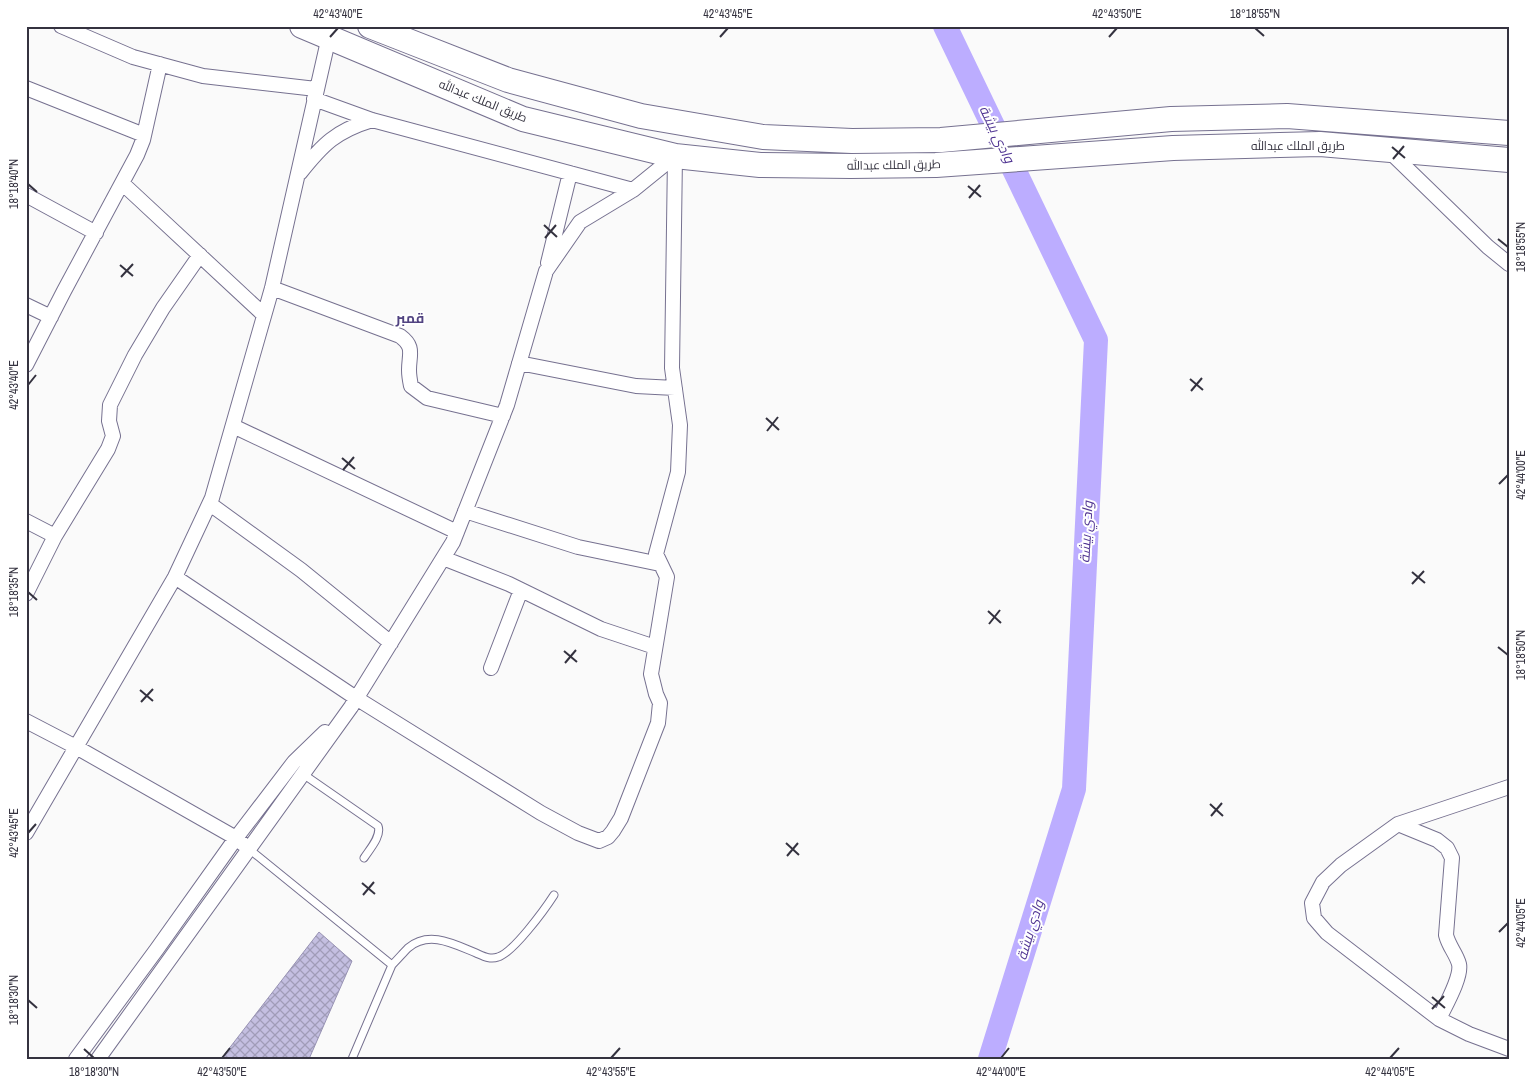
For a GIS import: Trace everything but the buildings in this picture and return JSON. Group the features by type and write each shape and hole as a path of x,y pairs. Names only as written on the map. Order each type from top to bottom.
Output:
{"highway":[{"name":"طريق الملك عبدالله","path":"302,26 330,32 523,119 676,156 760,165 936,165 1173,148 1320,144 1509,160"},
{"name":"طريق الملك عبدالله","path":"370,26 508,80 641,116 763,137 852,141 940,140 1170,119 1286,116 1509,133"}],"street":[{"path":"61,26 133,57 203,76 315,94 372,120 633,190"},
{"path":"26,833 175,577 210,504 272,288 330,32"},
{"path":"26,365 137,155 144,135 160,64"},
{"path":"26,88 144,135"},
{"path":"298,175 330,140 343,130 372,120"},
{"path":"1388,150 1488,247 1509,264"},
{"path":"546,271 580,222 633,190 676,156"},
{"path":"175,577 354,703 578,833 599,840 608,837 621,818 658,723 660,703 651,674 667,577 656,554 678,472 680,426 672,368 676,156"},
{"path":"98,1059 354,703 453,542 503,416 546,271 570,173"},
{"path":"122,184 264,315"},
{"path":"26,195 96,233"},
{"path":"26,594 55,536 108,449 113,436 108,420 110,405 134,355 163,308 200,255"},
{"path":"272,288 400,336 408,342 411,350 409,371 411,386 427,398 503,416"},
{"path":"26,305 51,317"},
{"path":"519,363 636,386 675,388"},
{"path":"233,426 457,532"},
{"path":"210,504 301,570 391,643"},
{"path":"465,511 578,547 660,564"},
{"path":"26,522 55,536"},
{"path":"443,558 522,590 601,628 656,647"},
{"path":"491,668 522,590"},
{"path":"76,1059 236,838 294,762 354,703"},
{"path":"26,721 76,747 236,838 250,849"},
{"path":"1509,787 1398,824 1341,865 1323,882 1312,903 1314,918 1327,932 1439,1018 1468,1034 1509,1049"},
{"path":"1398,824 1437,840 1447,848 1452,858 1446,935 1448,944 1459,963 1460,973 1439,1018"}],"lane":[{"path":"303,774 378,826 380,830 378,836 364,858"},
{"path":"250,849 392,965"},
{"path":"352,1059 392,965 409,947 420,940 431,938 449,942 488,958 499,957 510,950 536,921 554,895"}],"waterway":[{"name":"وادي بيشة","path":"945,26 1096,340 1074,789 990,1059"}],"district":[{"name":"قمبر","path":"410,318"}]}
